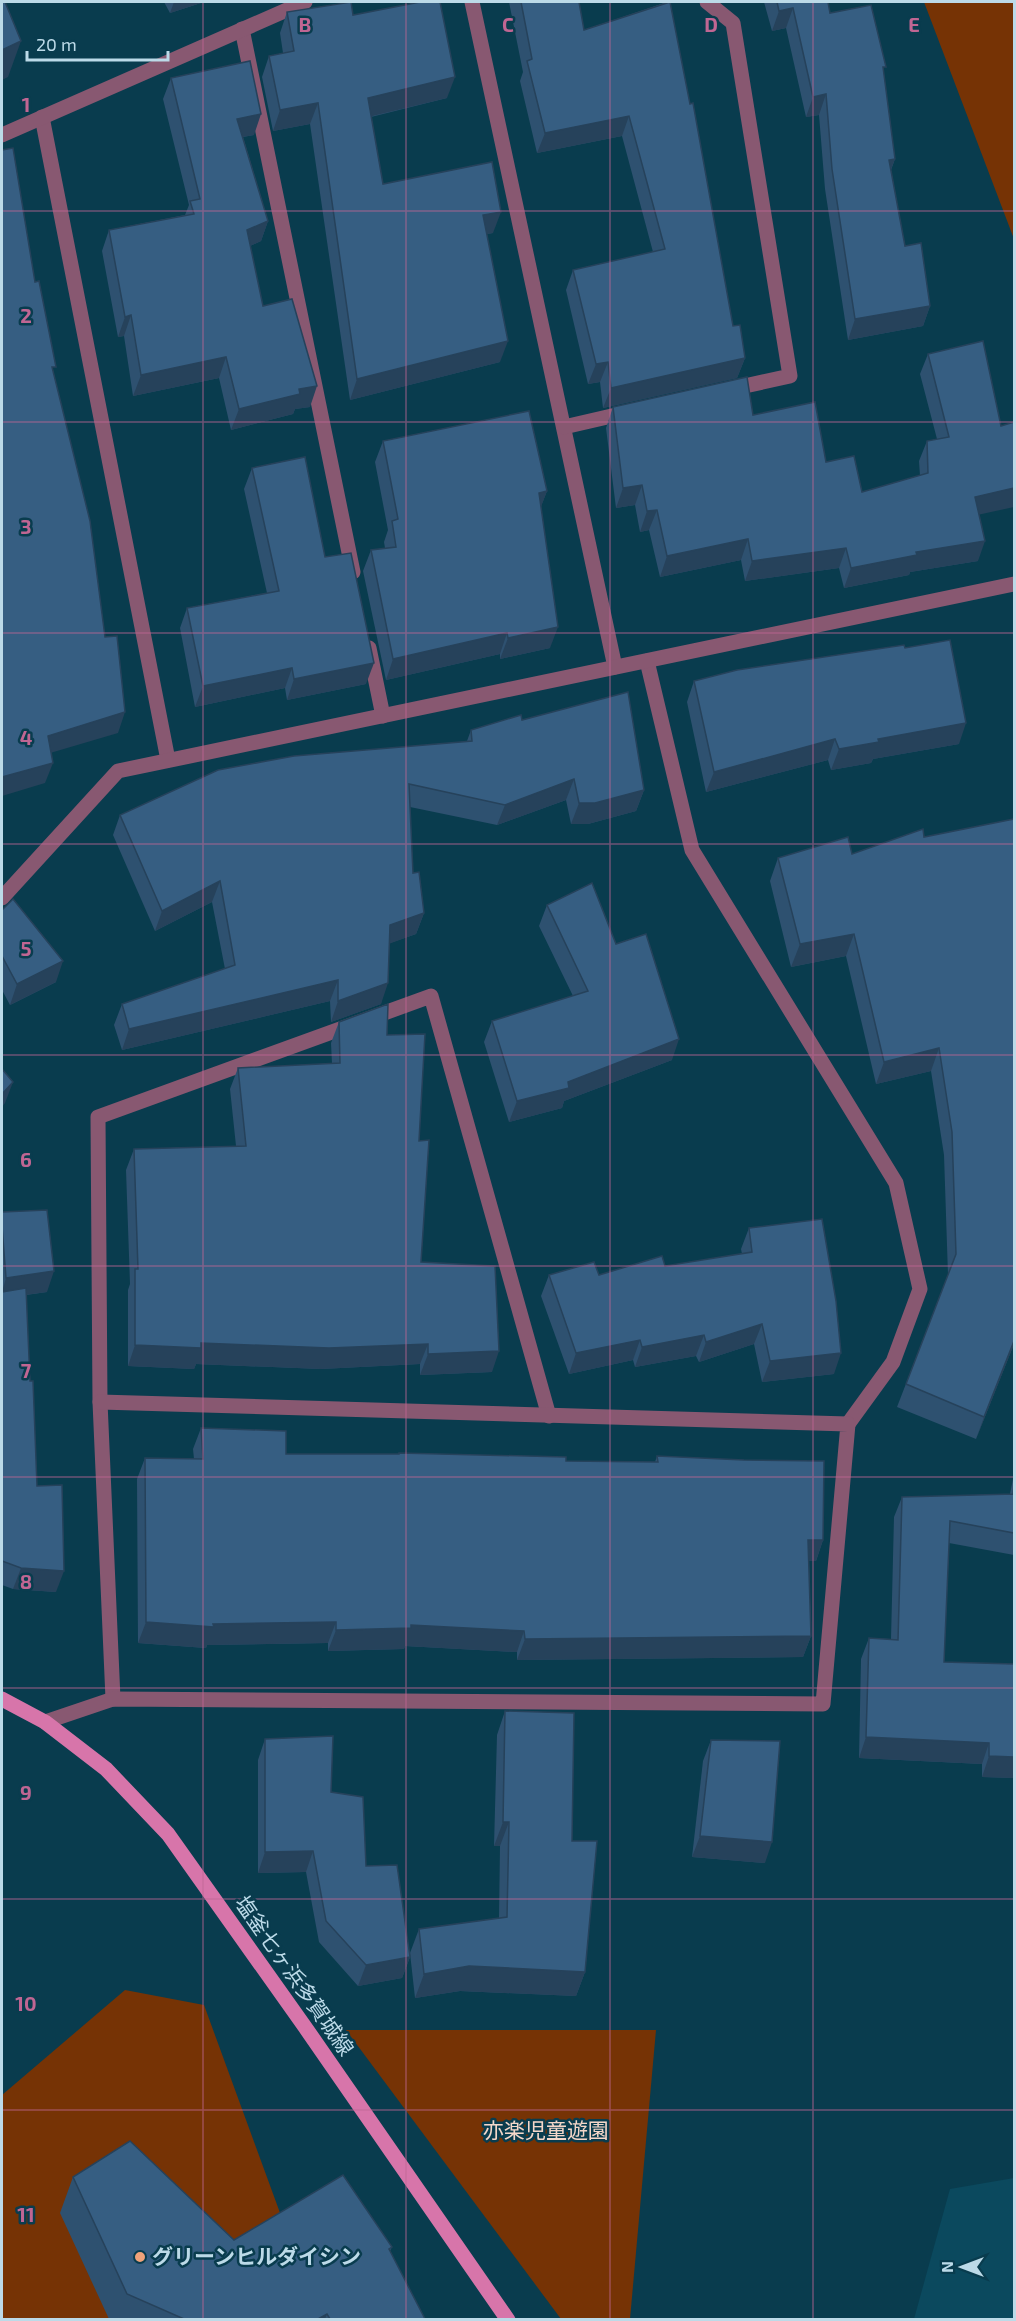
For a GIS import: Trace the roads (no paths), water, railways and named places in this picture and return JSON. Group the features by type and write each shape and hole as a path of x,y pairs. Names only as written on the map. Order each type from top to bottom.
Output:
{"main road":[{"name":"塩釜七ヶ浜多賀城線","path":"2,1698 45,1722 106,1769 168,1834 306,2027 508,2319"}],"street":[{"path":"472,2 615,668"},
{"path":"707,2 733,23 790,376 711,393"},
{"path":"2,135 298,3"},
{"path":"242,29 356,588"},
{"path":"42,117 168,760"},
{"path":"564,426 643,409"},
{"path":"2,898 118,771 1014,584"},
{"path":"366,634 382,716"},
{"path":"45,1722 113,1699 823,1704 848,1424 893,1362 920,1289 896,1183 692,850 647,661"},
{"path":"113,1699 100,1402 98,1117 431,996 549,1416"},
{"path":"100,1402 848,1424"}],"place":[{"name":"グリーンヒルダイシン","path":"140,2257"}],"park label":[{"name":"亦楽児童遊園","path":"546,2131"}]}
